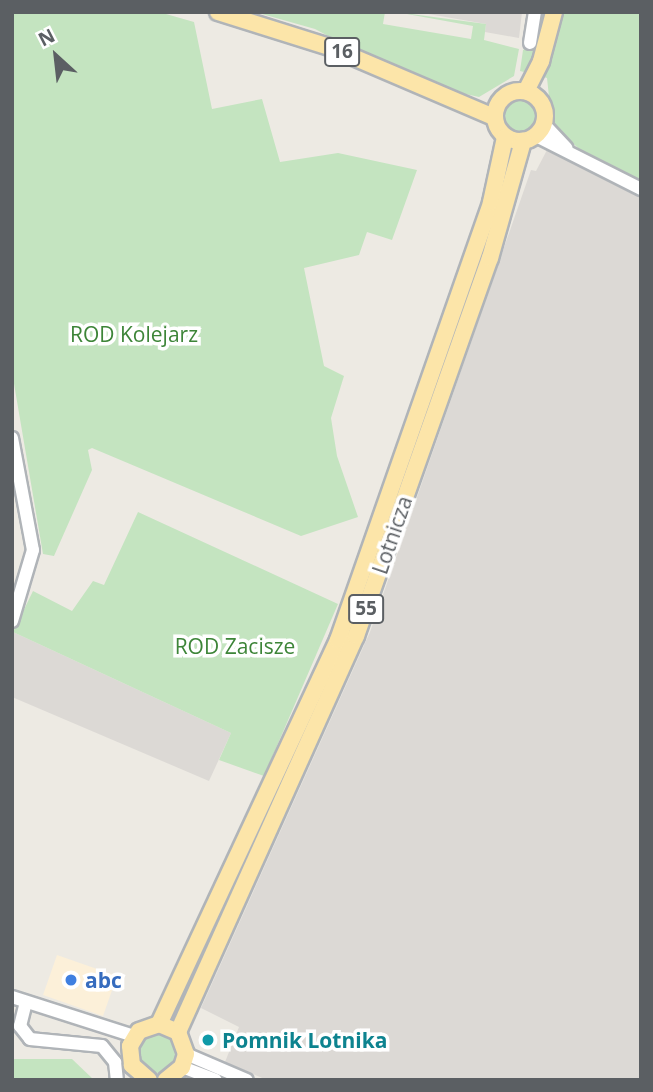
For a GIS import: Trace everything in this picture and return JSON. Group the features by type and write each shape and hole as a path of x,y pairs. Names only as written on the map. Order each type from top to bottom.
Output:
{"main road":[{"name":"16","path":"218,12 332,48 462,102 496,110 507,94 532,94"},
{"path":"496,110 505,137 535,134 545,110 532,94 554,12"},
{"name":"Lotnicza","path":"178,1032 356,636 535,134"},
{"name":"Lotnicza","path":"159,1024 338,640 474,252 505,137"},
{"path":"141,1077 132,1041 145,1027 159,1024 178,1032 184,1060 166,1080"}],"street":[{"path":"530,43 535,12"},
{"path":"535,134 641,189"},
{"path":"12,438 33,550 12,621"},
{"path":"12,997 132,1041"},
{"path":"26,1002 20,1026 30,1039 102,1046 116,1062 117,1080"},
{"path":"184,1060 216,1080"},
{"path":"184,1060 247,1080"}],"shaded area":[{"path":"417,12 522,12 519,38 485,32 486,24"},
{"path":"547,150 641,198 641,1080 267,1080 225,1062 239,1027 201,1008 370,632 531,170 536,171"},
{"path":"13,632 231,733 209,781 12,697"},
{"path":"57,955 117,976 103,1016 43,995"}],"green space":[{"name":"ROD Kolejarz","path":"12,12 159,12 194,22 212,109 262,99 280,162 338,153 417,170 392,240 367,232 359,255 304,268 324,366 344,376 331,418 337,456 358,517 301,536 92,448 88,450 92,470 54,556 43,554 12,372"},
{"path":"255,12 385,12 383,24 471,39 473,26 396,12 486,24 484,40 519,49 514,76 479,97 452,91 362,54 315,29"},
{"path":"540,12 641,12 641,183 585,154 552,125 547,78 520,71 523,50 533,44"},
{"path":"520,95 528,96 534,101 539,107 539,123 534,129 528,134 520,135 512,134 506,129 501,123 500,115 501,107 506,101 512,96"},
{"name":"ROD Zacisze","path":"138,512 338,604 264,776 219,760 231,733 13,632 33,591 72,611 93,581 104,585"},
{"path":"158,1033 166,1034 172,1039 177,1045 177,1061 172,1067 166,1072 158,1073 150,1072 144,1067 139,1061 138,1053 139,1045 144,1039 150,1034"},
{"path":"12,1059 72,1059 94,1080 12,1080"}],"place":[{"name":"abc","path":"71,980"},
{"name":"Pomnik Lotnika","path":"208,1040"}]}
